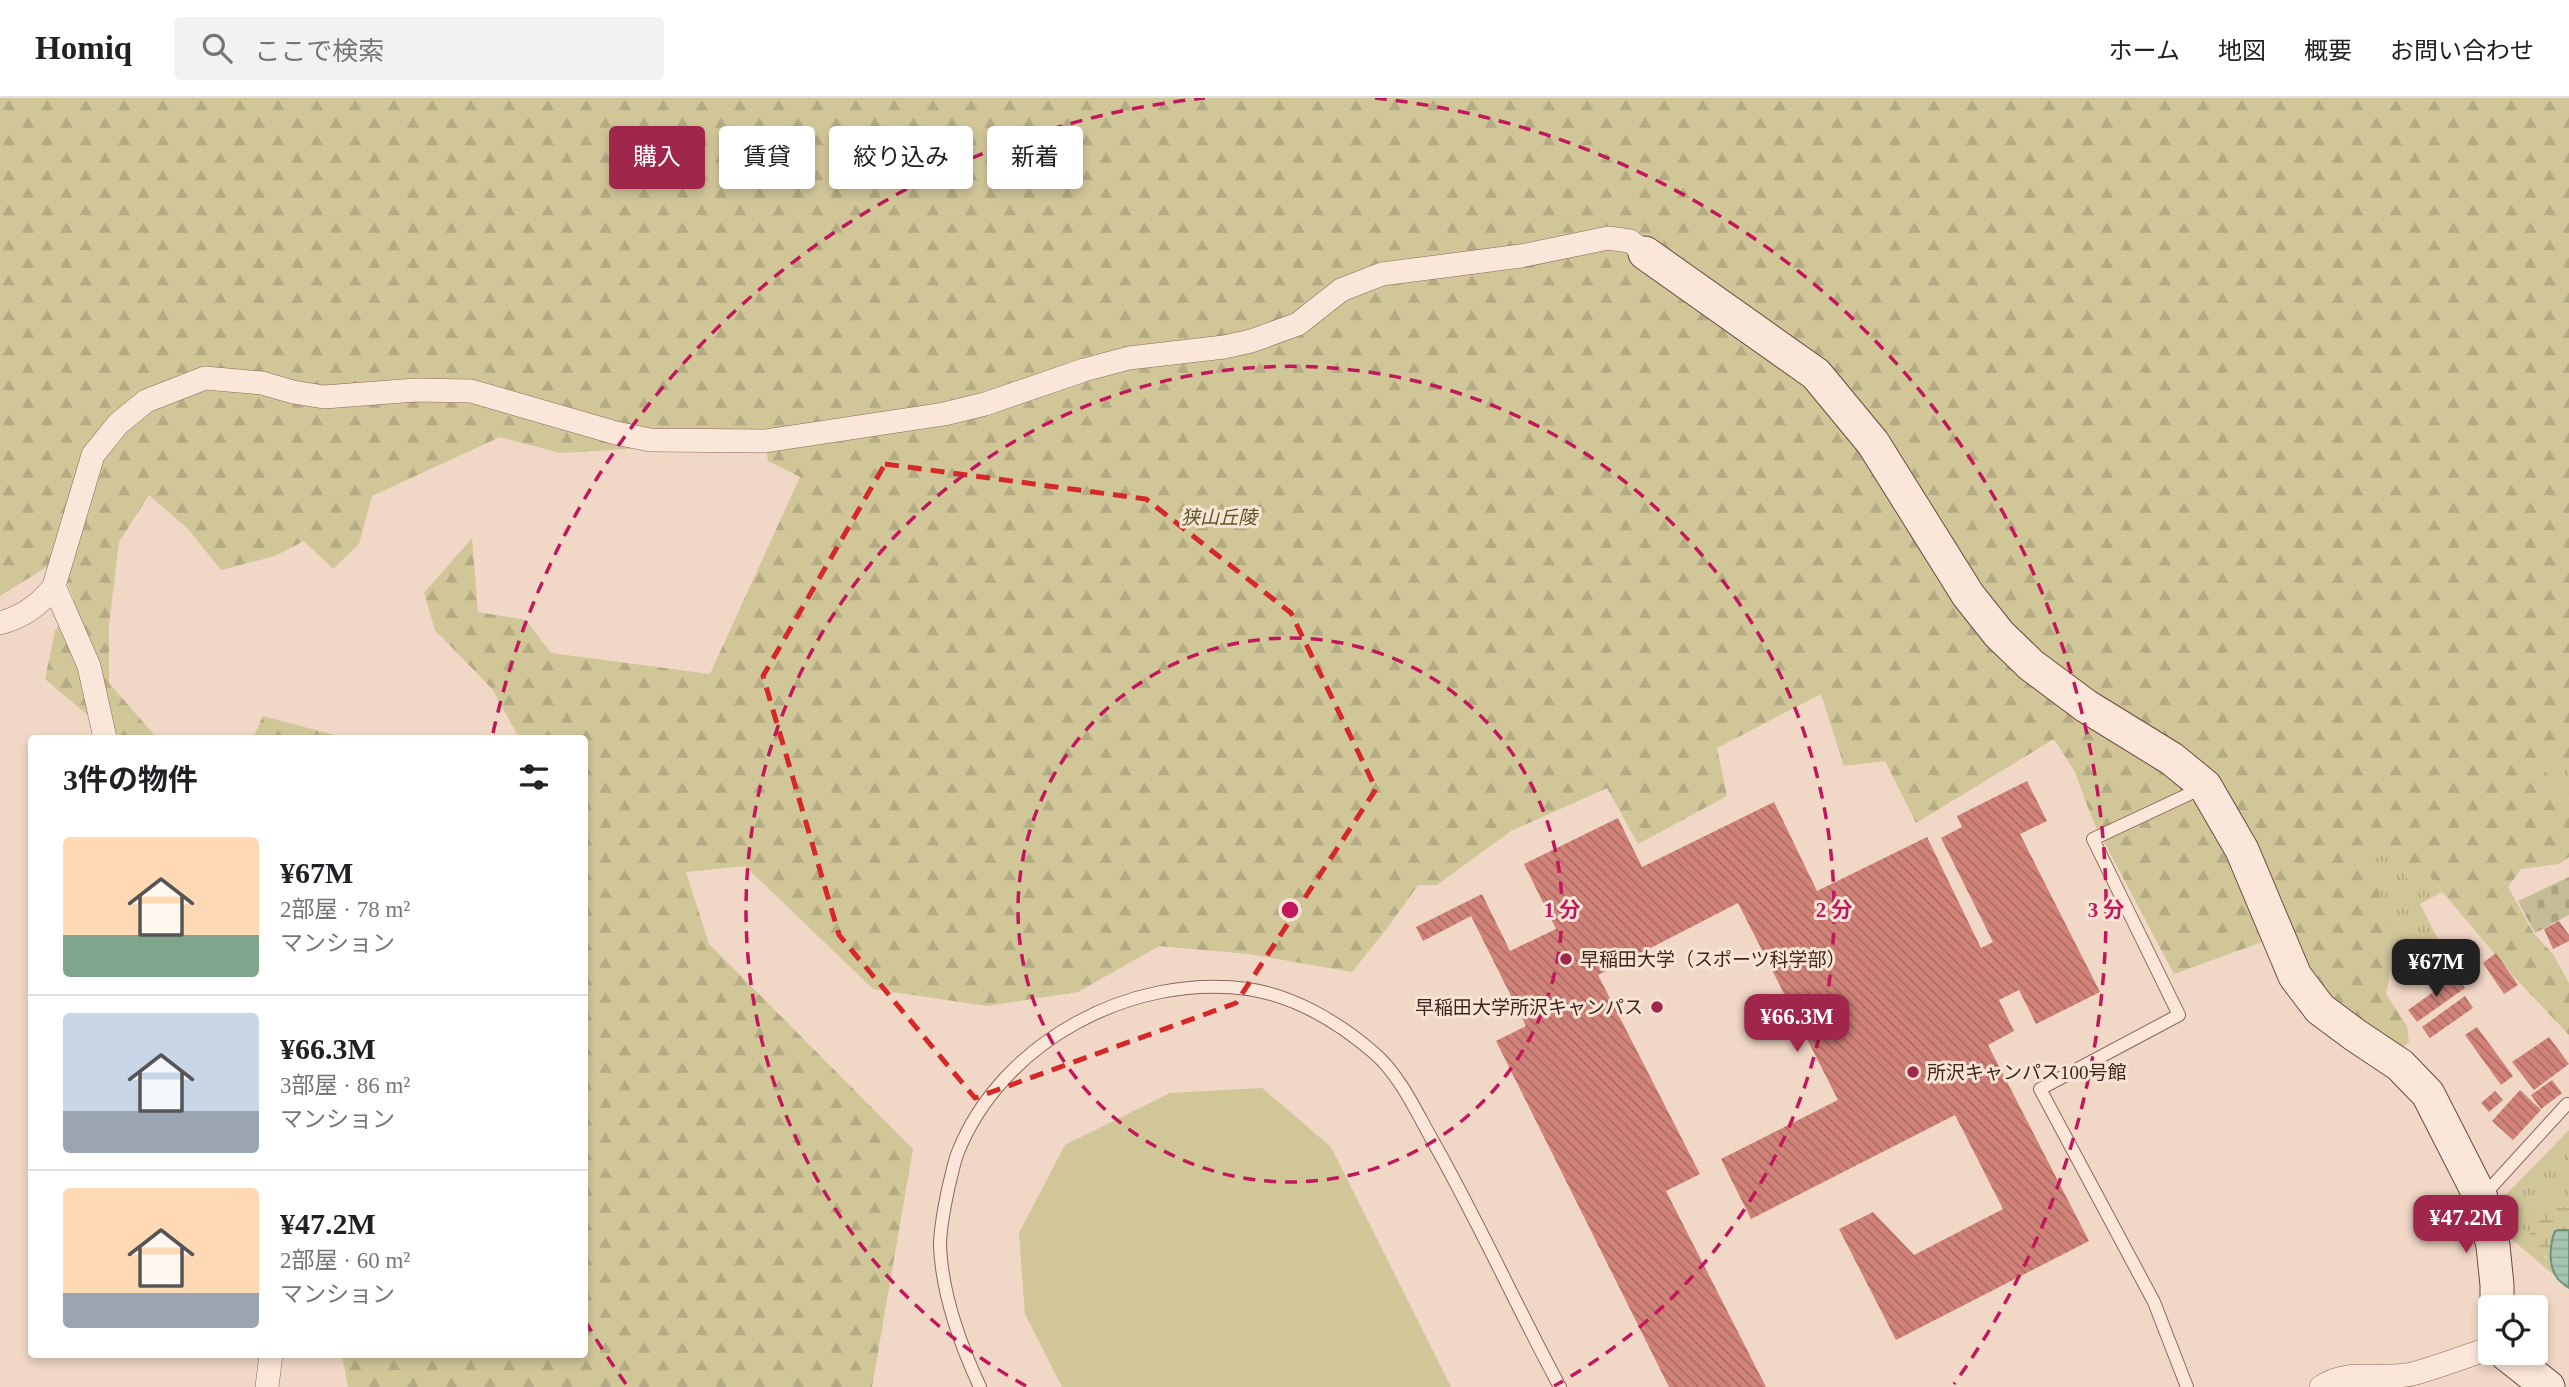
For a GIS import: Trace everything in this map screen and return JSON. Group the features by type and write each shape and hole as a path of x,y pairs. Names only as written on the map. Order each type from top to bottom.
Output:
{"street":[{"path":"0,623 30,610 47,596 54,586 93,455 118,424 146,401 205,378 262,383 324,397 416,390 471,391 616,433 650,440 765,441 944,414 985,404 1084,370 1129,358 1224,347 1251,341 1297,324 1341,290 1382,274 1521,256 1608,238 1630,241 1816,374 1873,443 1968,595 1999,634 2031,665 2086,706 2172,759 2205,786 2242,850 2295,976 2320,1009 2400,1065 2428,1094 2481,1198 2493,1246 2497,1295"},
{"path":"54,586 89,666 104,735"},
{"path":"2321,1387 2329,1381 2345,1377 2391,1378 2413,1374 2478,1352"},
{"path":"267,1387 271,1358"},
{"path":"2520,1365 2548,1387"}],"lane":[{"path":"2188,1387 2154,1301 2040,1088 2179,1015 2093,839 2205,786"},
{"path":"980,1387 967,1360 949,1304 940,1246 945,1203 957,1154 973,1120 1020,1063 1048,1038 1104,1010 1144,995 1205,987 1249,989 1291,1001 1319,1014 1376,1054 1396,1078 1449,1168 1560,1387"},
{"path":"2481,1198 2567,1104"}],"highlighted area":[{"path":"885,464 1146,499 1291,613 1376,789 1236,1003 975,1098 839,935 763,676"}],"green space":[{"name":"狭山丘陵","path":"0,98 2569,98 2569,759 2544,758 2548,780 2569,800 2569,857 2559,864 2521,869 2508,887 2534,934 2553,954 2569,983 2569,1035 2516,979 2429,876 2409,881 2380,844 2368,846 2388,939 2390,957 2386,994 2407,1026 2409,1042 2401,1049 2262,942 2174,974 2093,821 2075,772 2054,739 1916,823 1885,761 1844,766 1821,694 1717,748 1727,796 1638,844 1607,788 1511,831 1437,885 1418,885 1352,972 1249,954 1159,946 1078,992 987,1006 873,989 745,866 686,872 709,944 913,1149 872,1387 348,1387 343,1358 588,1358 588,735 517,735 493,690 435,630 424,593 472,538 478,612 526,620 551,653 710,674 800,477 768,461 765,441 560,453 500,437 372,496 359,544 333,569 304,541 275,556 221,570 188,529 149,495 119,542 109,625 109,683 154,735 111,735 45,679 55,631 74,600 58,560 0,596"},
{"path":"263,716 335,735 254,735"},
{"path":"2544,757 2569,759 2569,800 2548,780"},
{"path":"2380,844 2409,880 2429,876 2442,892 2420,904 2443,949 2391,975 2389,943 2368,846"},
{"path":"2569,877 2569,915 2535,933 2518,901"},
{"path":"1262,1088 1331,1147 1451,1387 1062,1387 1025,1314 1019,1233 1065,1145 1170,1093"},
{"path":"2569,1130 2569,1208 2548,1204 2544,1257 2552,1260 2555,1276 2509,1237 2500,1201"},
{"path":"2548,1204 2569,1208 2569,1230 2558,1230 2550,1243 2552,1260 2535,1245 2529,1229 2531,1214 2537,1208"}],"shaded area":[{"path":"2569,1230 2569,1288 2557,1278 2552,1266 2552,1241 2555,1231"}],"building":[{"name":"所沢キャンパス100号館","path":"2027,781 2047,821 2020,834 2100,992 2036,1024 2019,990 1999,1000 2014,1031 1988,1045 2089,1241 1896,1340 1839,1229 1873,1212 1914,1255 2003,1209 1955,1115 1751,1219 1721,1159 1838,1100 1738,903 1598,975 1700,1174 1666,1191 1766,1387 1669,1387 1496,1041 1526,1026 1471,916 1423,941 1416,927 1482,894 1510,951 1556,929 1524,864 1618,818 1642,867 1774,802 1817,891 1927,837 1981,948 1993,942 1941,838 1962,827 1957,816"},
{"path":"2559,921 2569,935 2569,941 2553,949 2544,929"},
{"path":"2496,953 2518,985 2504,994 2483,963"},
{"path":"2450,957 2456,968 2441,977 2435,967"},
{"path":"2456,976 2465,988 2417,1022 2408,1010"},
{"path":"2465,996 2473,1008 2430,1038 2422,1027"},
{"path":"2477,1027 2513,1076 2501,1085 2465,1035"},
{"path":"2549,1037 2569,1064 2534,1090 2512,1062"},
{"path":"2552,1080 2562,1093 2541,1109 2531,1095"},
{"path":"2520,1090 2541,1110 2513,1140 2492,1121"},
{"path":"2495,1091 2503,1100 2489,1112 2481,1103"}],"place":[{"name":"早稲田大学（スポーツ科学部）","path":"1566,959"},
{"name":"早稲田大学所沢キャンパス","path":"1657,1007"},
{"name":"所沢キャンパス100号館","path":"1913,1072"}]}
